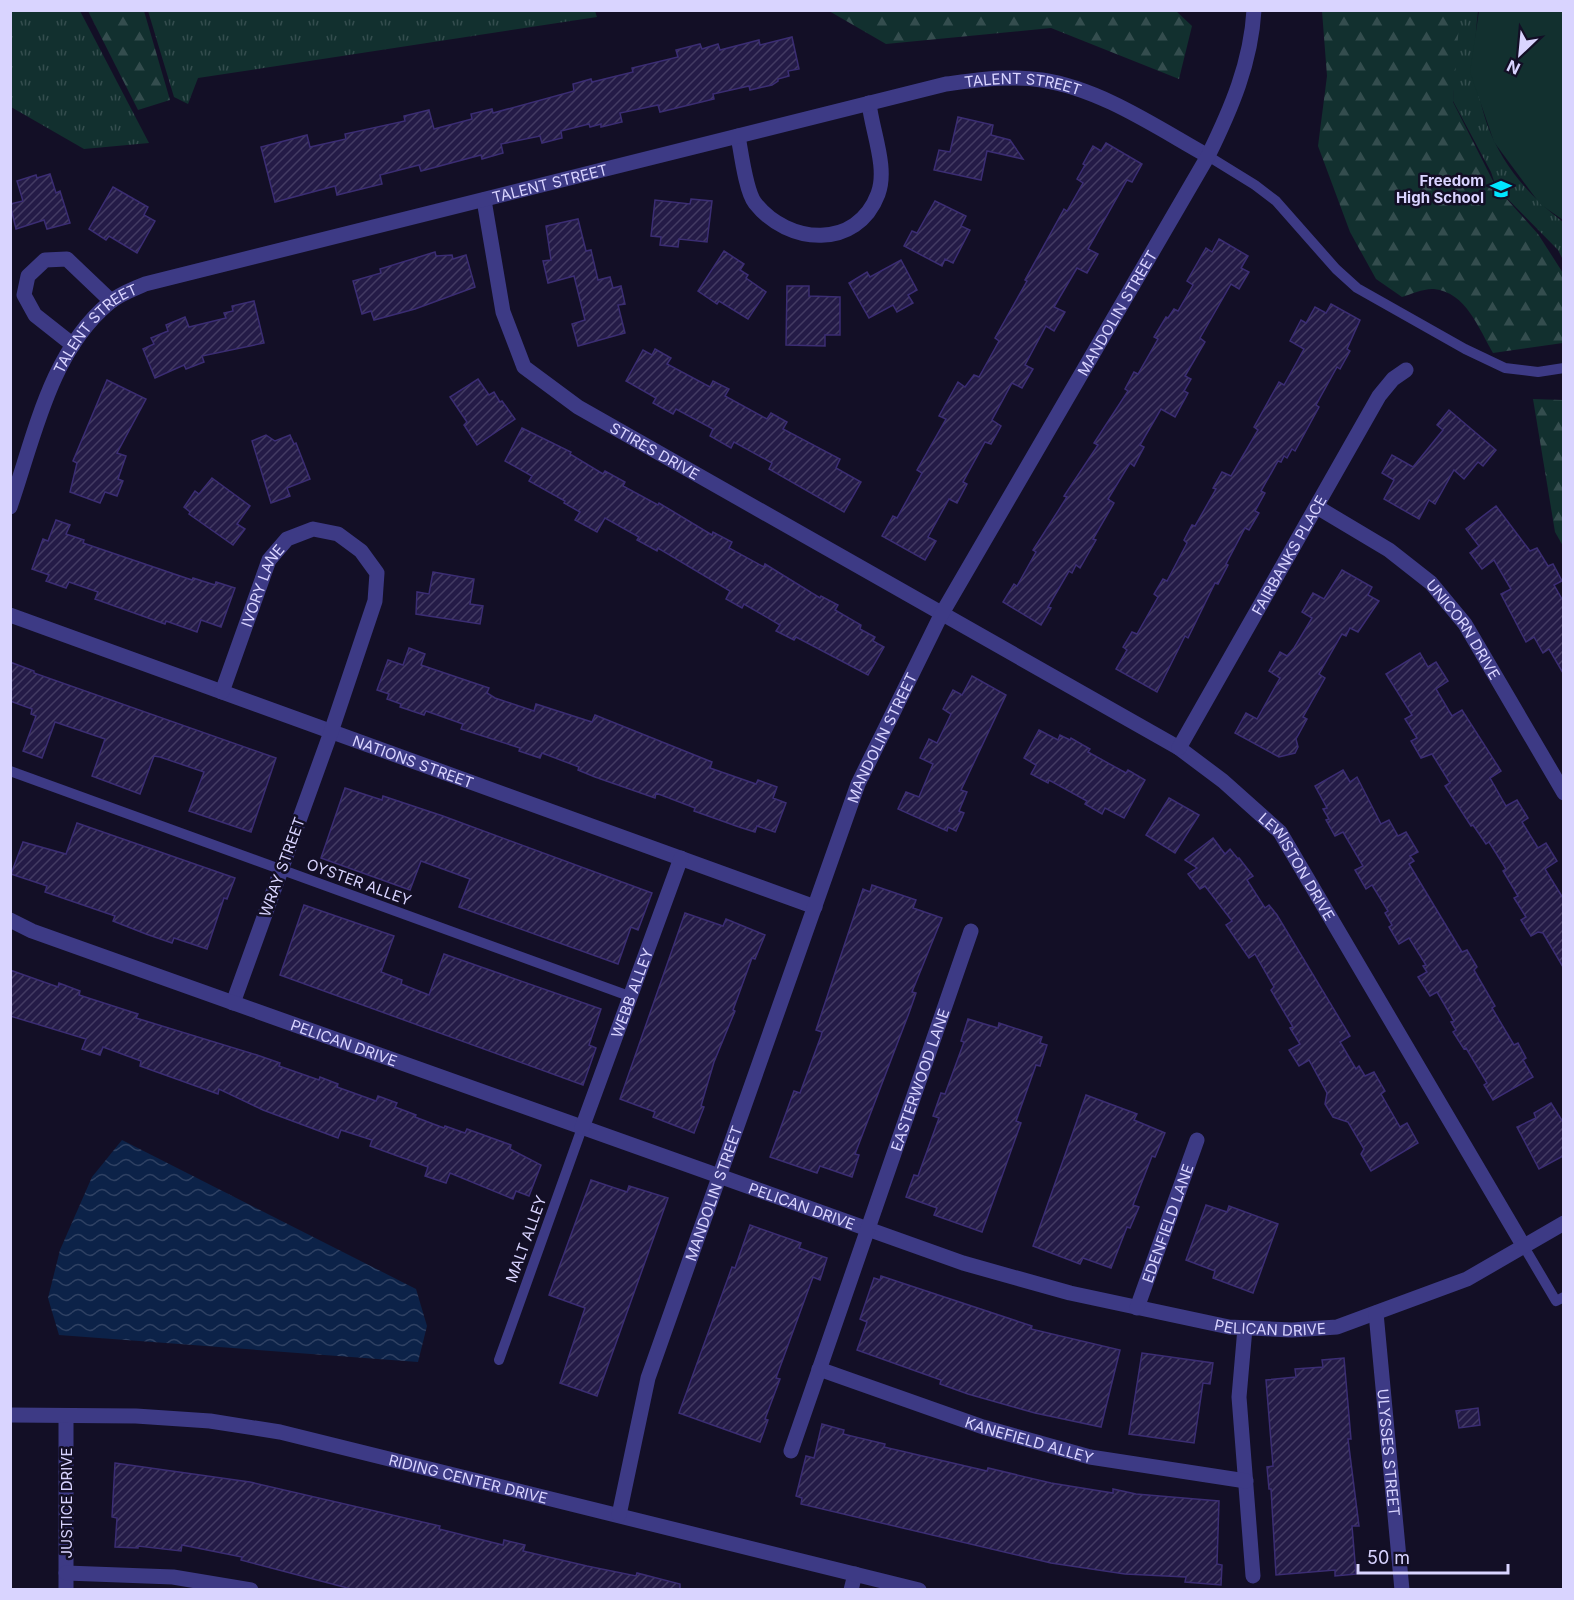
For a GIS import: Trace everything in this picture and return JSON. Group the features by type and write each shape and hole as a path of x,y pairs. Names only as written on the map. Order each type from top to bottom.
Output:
{"street":[{"name":"MANDOLIN STREET","path":"619,1515 648,1378 858,784 941,615 1208,156 1238,93 1248,52 1254,10"},
{"name":"TALENT STREET","path":"10,507 53,380 73,345 111,301 145,284 946,84 994,78 1042,80 1090,93 1208,156"},
{"path":"738,136 753,201 773,222 799,234 824,237 849,227 867,215 879,193 882,169 872,129 869,103"},
{"name":"STIRES DRIVE","path":"484,200 503,312 524,367 578,408 941,615"},
{"path":"73,345 35,315 24,295 28,276 45,260 68,259 111,301"},
{"name":"FAIRBANKS PLACE","path":"1179,748 1379,396 1393,379 1406,370"},
{"name":"UNICORN DRIVE","path":"1317,507 1389,550 1431,583 1465,624 1563,793"},
{"name":"IVORY LANE","path":"222,692 269,560 287,539 313,529 338,534 361,551 377,573 375,602 332,732"},
{"name":"NATIONS STREET","path":"10,615 815,907"},
{"name":"LEWISTON DRIVE","path":"941,615 1179,748 1223,781 1280,832 1523,1245"},
{"name":"WRAY STREET","path":"233,1003 332,732"},
{"name":"WEBB ALLEY","path":"582,1128 628,996 681,858"},
{"name":"PELICAN DRIVE","path":"10,920 32,932 974,1266 1070,1293 1137,1308 1245,1328 1292,1330 1337,1327 1467,1279 1563,1223"},
{"name":"EASTERWOOD LANE","path":"867,1228 971,931"},
{"name":"EDENFIELD LANE","path":"1137,1308 1197,1140"},
{"path":"791,1450 867,1228"},
{"name":"ULYSSES STREET","path":"1376,1313 1402,1590"},
{"path":"1245,1328 1239,1397 1253,1576"},
{"name":"KANEFIELD ALLEY","path":"819,1369 983,1426 1090,1457 1246,1481"},
{"name":"RIDING CENTER DRIVE","path":"10,1415 210,1420 280,1432 920,1590"},
{"name":"JUSTICE DRIVE","path":"66,1416 66,1590"},
{"path":"66,1573 173,1577 252,1590"},
{"path":"851,1590 855,1574"}],"lane":[{"path":"1208,156 1255,185 1275,201 1336,269 1358,288 1465,349 1505,368 1538,372 1563,368"},
{"name":"OYSTER ALLEY","path":"10,771 628,996"},
{"name":"MALT ALLEY","path":"499,1360 582,1128"},
{"path":"1523,1245 1556,1301 1563,1297"}],"green space":[{"path":"11,10 80,11 149,143 84,149 11,107"},
{"path":"1175,10 1192,26 1179,79 1051,28 886,44 829,11"},
{"path":"88,11 144,11 170,100 138,110"},
{"path":"148,11 595,11 597,17 198,78 188,104 174,97"},
{"path":"1322,11 1460,11 1453,102 1496,187 1538,234 1563,273 1563,343 1493,353 1477,323 1455,297 1430,289 1402,297 1376,279 1350,232 1318,146 1327,76"},
{"path":"1457,11 1478,11 1476,74 1481,103 1489,129 1501,154 1517,178 1538,201 1563,222 1563,260 1558,250 1496,187 1491,172 1453,101"},
{"path":"1479,11 1563,11 1563,220 1540,204 1494,142 1470,72"},
{"path":"1533,399 1563,400 1563,546 1555,532"}],"water":[{"path":"122,1140 416,1289 427,1326 418,1362 59,1335 48,1298 60,1250 92,1177"}],"building":[{"path":"792,37 799,69 788,71 789,76 778,79 772,85 750,90 749,86 713,94 714,99 660,112 658,105 620,113 622,122 601,127 601,124 590,127 589,124 561,131 562,138 542,143 540,136 501,144 503,153 482,159 481,155 421,171 419,165 380,175 382,184 337,195 335,186 275,202 261,147 307,135 310,147 346,139 345,134 405,121 404,116 429,110 434,129 472,119 471,114 492,109 493,113 574,91 573,84 633,72 632,68 678,57 676,50 700,44 702,49 718,44 720,50 759,40 760,45"},
{"path":"958,117 993,125 991,135 1010,140 1023,159 987,151 981,180 934,170 939,150 950,152"},
{"path":"1106,143 1142,164 1132,182 1127,180 1088,249 1098,254 1087,273 1077,268 1054,307 1065,312 1054,331 1046,326 1025,365 1033,369 1022,388 1012,383 992,420 1001,426 991,444 985,442 963,482 967,484 957,503 949,499 928,537 936,541 925,560 882,536 893,516 897,518 922,473 917,470 946,419 939,416 958,382 965,387 974,375 979,377 999,341 995,338 1027,281 1025,280 1064,209 1067,211 1083,183 1077,179 1085,165 1083,164 1093,146 1101,151"},
{"path":"50,174 56,193 60,191 70,223 47,229 44,220 16,229 10,204 23,201 17,181 36,175 37,178"},
{"path":"113,187 148,207 144,215 155,221 137,253 109,236 106,240 89,229"},
{"path":"691,199 712,201 707,242 679,239 678,247 660,245 661,237 651,236 655,200 690,204"},
{"path":"935,201 966,216 961,226 970,230 953,263 945,259 942,266 904,246 912,231 917,233"},
{"path":"578,219 586,251 591,250 598,280 610,277 613,288 621,286 625,304 618,305 625,333 578,346 572,324 585,320 574,276 548,283 543,261 551,260 546,226"},
{"path":"1219,239 1248,256 1241,268 1249,272 1239,289 1231,284 1200,338 1205,342 1185,376 1191,379 1184,391 1188,393 1175,417 1161,409 1140,445 1144,447 1134,466 1130,463 1108,499 1114,503 1093,539 1096,540 1080,568 1076,565 1072,573 1069,571 1048,607 1051,608 1041,625 1003,602 1014,584 1017,586 1036,552 1033,550 1067,497 1064,496 1098,445 1094,443 1128,391 1125,389 1134,372 1138,374 1158,339 1154,337 1166,317 1168,318 1174,309 1178,311 1193,285 1187,281 1206,248 1212,252"},
{"path":"724,251 744,264 740,270 748,275 746,278 766,292 748,319 719,301 717,304 698,291"},
{"path":"435,252 436,256 452,255 453,259 466,255 475,287 415,309 374,320 371,311 362,314 353,281 381,273 380,269"},
{"path":"901,260 917,290 908,295 913,303 897,312 893,305 869,318 849,283 867,272 870,277"},
{"path":"787,286 809,286 809,296 840,297 840,335 825,335 825,346 786,345"},
{"path":"254,301 264,343 202,356 204,362 186,369 184,365 155,378 143,349 154,344 151,338 168,331 166,325 185,317 189,327 226,318 224,313 233,311 232,306"},
{"path":"1331,304 1360,320 1347,349 1350,351 1340,369 1337,367 1316,405 1319,407 1295,451 1292,449 1287,458 1284,456 1281,462 1278,461 1261,491 1265,493 1255,511 1259,513 1249,530 1245,528 1218,584 1215,583 1188,638 1185,636 1157,692 1116,669 1127,650 1123,647 1132,632 1137,634 1158,597 1154,594 1163,579 1167,581 1187,543 1184,540 1192,525 1195,526 1216,489 1213,488 1222,472 1231,476 1258,430 1254,427 1279,382 1284,385 1304,349 1290,341 1301,320 1306,323 1315,307 1326,313"},
{"path":"655,349 671,358 667,364 710,387 713,381 729,389 725,396 767,419 771,413 787,422 783,429 840,459 836,468 861,482 844,512 769,469 772,463 734,442 731,448 710,436 713,429 676,409 673,414 653,403 656,398 626,381 643,350 652,355"},
{"path":"478,379 489,395 494,392 515,419 477,445 464,425 467,422 450,397"},
{"path":"107,380 146,399 117,453 126,456 118,479 123,481 117,496 105,492 100,503 70,492 77,463 73,461"},
{"path":"1449,410 1496,450 1483,466 1478,462 1464,479 1454,470 1435,504 1429,500 1419,519 1384,499 1394,480 1382,473 1392,455 1413,467 1443,430 1437,425"},
{"path":"522,428 571,452 570,454 603,474 605,471 625,482 623,486 658,505 659,503 712,535 713,532 732,542 729,548 764,567 765,564 820,598 821,596 838,605 835,610 861,625 860,629 875,637 873,641 884,647 868,675 796,637 794,640 776,631 780,625 744,604 742,608 726,599 730,591 658,548 657,551 637,540 639,537 605,518 597,532 575,520 580,512 529,481 532,476 505,461"},
{"path":"266,435 275,441 290,435 294,444 296,443 310,479 287,488 290,496 271,503 252,441"},
{"path":"212,478 250,506 237,524 245,529 233,545 189,514 190,512 184,507 195,491 199,494"},
{"path":"1496,506 1530,551 1537,548 1548,566 1553,564 1562,581 1554,585 1563,601 1563,673 1549,649 1543,653 1534,637 1526,642 1501,594 1511,589 1494,560 1482,569 1470,553 1479,546 1466,529"},
{"path":"56,520 70,525 66,534 84,540 83,543 192,580 193,578 215,585 216,582 235,588 221,627 201,620 197,632 166,621 165,624 95,599 98,592 69,582 66,588 46,581 49,575 32,569 43,539 48,541"},
{"path":"1342,570 1372,587 1368,595 1379,601 1358,632 1350,628 1346,636 1342,634 1319,674 1325,678 1303,717 1307,719 1296,739 1298,747 1295,753 1279,757 1235,733 1246,713 1257,719 1280,678 1269,671 1280,652 1287,656 1294,648 1312,618 1302,612 1313,593 1324,599"},
{"path":"433,572 474,579 470,604 483,606 480,624 416,614 417,592 429,594"},
{"path":"409,648 425,654 421,665 489,688 487,693 495,698 534,711 536,704 592,722 595,715 712,762 710,768 756,784 758,780 777,787 773,798 786,803 775,832 757,826 755,832 739,827 694,811 695,808 656,793 655,798 595,777 578,770 579,767 542,753 540,758 519,751 520,748 461,729 463,724 426,711 424,715 400,707 401,704 387,699 389,694 377,690 388,660 403,665"},
{"path":"1420,653 1428,667 1436,662 1448,681 1436,689 1452,716 1462,710 1501,771 1490,778 1506,806 1517,800 1528,818 1522,822 1538,848 1546,843 1557,861 1545,869 1563,898 1563,967 1543,933 1538,932 1531,936 1521,920 1526,917 1514,898 1518,896 1503,871 1506,869 1489,842 1486,844 1473,825 1471,826 1445,786 1450,783 1432,754 1421,758 1411,741 1417,738 1405,719 1412,715 1386,674"},
{"path":"10,662 34,671 34,673 276,758 251,832 189,811 204,772 154,756 140,794 92,776 105,739 55,722 42,758 23,751 36,716 31,714 32,709 10,701"},
{"path":"972,676 1006,695 961,790 967,792 959,811 964,813 956,831 948,827 947,831 898,809 906,792 919,797 933,764 920,758 929,739 937,743 951,714 943,709 953,690 962,695"},
{"path":"1039,730 1058,740 1060,735 1070,740 1071,738 1090,749 1088,752 1126,773 1128,770 1145,780 1124,818 1105,808 1102,814 1085,804 1087,801 1049,780 1048,783 1031,774 1036,765 1024,758"},
{"path":"1343,770 1350,782 1357,777 1381,824 1389,820 1398,836 1406,832 1418,852 1410,856 1414,861 1409,864 1462,952 1467,950 1477,967 1474,970 1495,1006 1492,1008 1514,1045 1518,1043 1526,1058 1523,1060 1533,1077 1493,1100 1484,1085 1487,1083 1466,1048 1464,1049 1453,1032 1456,1030 1451,1022 1454,1021 1437,992 1430,996 1418,977 1427,972 1423,966 1426,965 1409,938 1399,944 1389,927 1392,925 1385,913 1388,911 1372,885 1366,889 1355,870 1363,866 1343,832 1335,836 1326,820 1329,819 1323,809 1327,808 1315,786"},
{"path":"345,788 382,800 383,796 443,816 652,893 638,930 631,927 618,964 459,907 470,879 421,861 410,890 321,858"},
{"path":"1169,798 1199,815 1175,853 1146,835"},
{"path":"77,823 235,878 227,899 224,898 207,949 174,938 172,943 146,934 113,921 115,916 45,892 47,886 11,874 23,842 66,854"},
{"path":"1213,838 1225,854 1230,849 1253,876 1247,880 1265,908 1269,905 1277,915 1350,1036 1340,1042 1356,1069 1359,1066 1365,1076 1374,1072 1385,1091 1381,1094 1400,1127 1407,1123 1418,1143 1371,1171 1361,1154 1364,1149 1348,1122 1333,1117 1325,1104 1327,1093 1309,1060 1299,1066 1289,1050 1300,1044 1290,1028 1293,1027 1271,990 1274,987 1255,954 1249,958 1226,925 1232,921 1205,886 1200,889 1188,874 1197,868 1185,860"},
{"path":"872,885 916,900 913,908 942,918 912,992 916,993 909,1013 855,1154 859,1155 852,1177 820,1166 817,1173 770,1157 794,1091 800,1093 821,1036 822,1032 816,1030 863,889 870,892"},
{"path":"304,905 394,936 381,972 402,980 401,984 429,995 444,954 601,1009 589,1045 596,1048 583,1085 280,975"},
{"path":"685,913 723,926 726,919 765,935 755,959 752,958 733,1010 735,1011 714,1062 701,1106 704,1107 694,1133 653,1117 655,1112 620,1099"},
{"path":"10,970 58,987 59,983 80,991 79,995 138,1014 136,1018 257,1055 280,1063 279,1066 319,1080 320,1077 338,1084 337,1087 376,1101 378,1096 397,1103 395,1107 416,1115 415,1117 444,1128 445,1126 465,1133 467,1129 511,1145 510,1149 541,1165 529,1196 516,1191 513,1199 450,1173 446,1183 425,1176 428,1167 370,1146 372,1140 341,1130 338,1138 263,1110 219,1089 218,1094 140,1066 141,1061 103,1047 100,1055 82,1049 86,1039 10,1016"},
{"path":"968,1019 998,1028 999,1023 1042,1037 1040,1043 1047,1045 1040,1066 1036,1065 1016,1121 1021,1123 982,1232 934,1215 937,1208 906,1197 914,1175 918,1176 939,1118 933,1116 941,1093 945,1094 964,1042 961,1041"},
{"path":"1086,1095 1137,1114 1134,1120 1165,1133 1155,1157 1152,1156 1133,1205 1139,1207 1130,1228 1127,1227 1111,1268 1083,1258 1080,1264 1033,1246"},
{"path":"1551,1103 1563,1122 1563,1156 1539,1169 1517,1127 1536,1118 1534,1113"},
{"path":"591,1180 627,1192 629,1186 668,1198 597,1396 560,1383 585,1308 549,1295"},
{"path":"1206,1205 1227,1212 1229,1206 1278,1224 1253,1293 1213,1278 1215,1271 1186,1260"},
{"path":"750,1225 801,1243 799,1248 827,1258 820,1280 813,1277 776,1378 780,1379 765,1419 768,1420 760,1442 679,1413 732,1267 735,1268"},
{"path":"881,1276 1032,1326 1031,1329 1120,1350 1101,1427 1035,1413 968,1394 940,1384 941,1380 857,1350 867,1322 860,1319 874,1278 880,1280"},
{"path":"1142,1353 1213,1363 1210,1384 1203,1383 1194,1443 1129,1434"},
{"path":"1344,1358 1351,1439 1348,1439 1359,1526 1352,1526 1356,1574 1335,1576 1335,1570 1276,1575 1271,1489 1269,1489 1267,1467 1273,1466 1266,1380 1296,1377 1295,1369 1323,1367 1322,1360"},
{"path":"1478,1408 1480,1425 1459,1428 1456,1411"},
{"path":"822,1424 844,1430 843,1434 885,1444 884,1447 987,1471 988,1468 1051,1483 1113,1493 1113,1489 1136,1494 1219,1501 1217,1564 1222,1565 1221,1585 1185,1582 1186,1577 1125,1574 1051,1563 801,1504 802,1498 796,1496 806,1456 814,1458"},
{"path":"115,1463 250,1482 440,1526 439,1529 503,1545 504,1540 525,1545 523,1551 636,1576 637,1573 680,1584 680,1590 355,1590 241,1560 242,1557 182,1545 181,1551 138,1546 138,1548 115,1547 117,1518 112,1517"}],"place":[{"name":"Freedom High School","path":"1501,189"}]}
